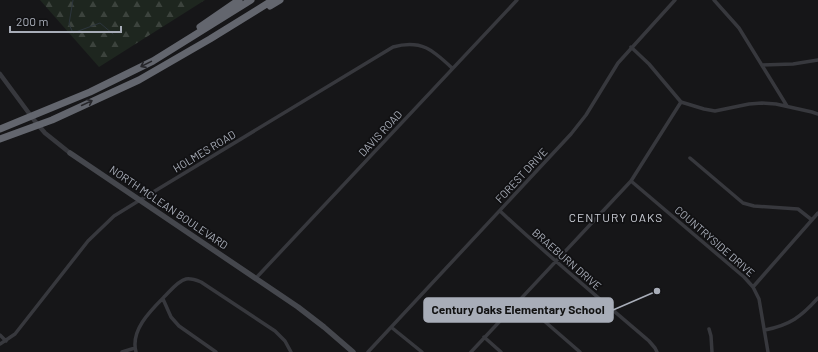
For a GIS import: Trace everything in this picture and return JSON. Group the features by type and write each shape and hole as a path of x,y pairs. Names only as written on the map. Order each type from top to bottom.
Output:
{"highway":[{"path":"164,54 239,0"},
{"path":"0,128 90,92 153,61 251,0"},
{"path":"210,39 273,0"},
{"path":"0,139 52,120 139,80 280,0"}],"main road":[{"name":"NORTH MCLEAN BOULEVARD","path":"70,153 256,278 324,327 353,352"}],"street":[{"name":"DAVIS ROAD","path":"256,278 517,0"},
{"name":"FOREST DRIVE","path":"368,352 579,126 618,63 675,0"},
{"path":"714,0 739,28 787,106"},
{"name":"HOLMES ROAD","path":"0,344 6,341 18,329 88,241 114,216 140,200 393,47 407,44 420,45 434,52 452,68"},
{"path":"631,47 649,64 681,102 704,109 715,110 762,103 776,104 818,114"},
{"path":"762,65 793,64 818,60"},
{"path":"0,74 45,133 70,153"},
{"path":"471,352 631,181 681,102"},
{"path":"690,158 743,203 751,206 798,209 812,220"},
{"name":"COUNTRYSIDE DRIVE","path":"631,181 740,274 753,287 759,299 768,352"},
{"name":"BRAEBURN DRIVE","path":"500,211 555,261 649,341 657,352"},
{"path":"753,287 818,213"},
{"path":"122,352 135,350 137,336 142,322 180,282 190,278 198,281 275,331 285,342 291,352"},
{"path":"765,330 794,321 818,298"},
{"path":"163,299 171,317 179,326 216,352"},
{"path":"520,300 580,352"},
{"path":"391,327 422,352"},
{"path":"709,329 712,352"},
{"path":"0,335 6,341"},
{"path":"484,337 501,352"}],"green space":[{"path":"40,0 205,0 99,67"}],"waterway":[{"path":"73,0 69,24 73,33 100,23 113,34"}],"place":[{"name":"Century Oaks Elementary School","path":"657,291"}],"district":[{"name":"CENTURY OAKS","path":"616,217"}]}
